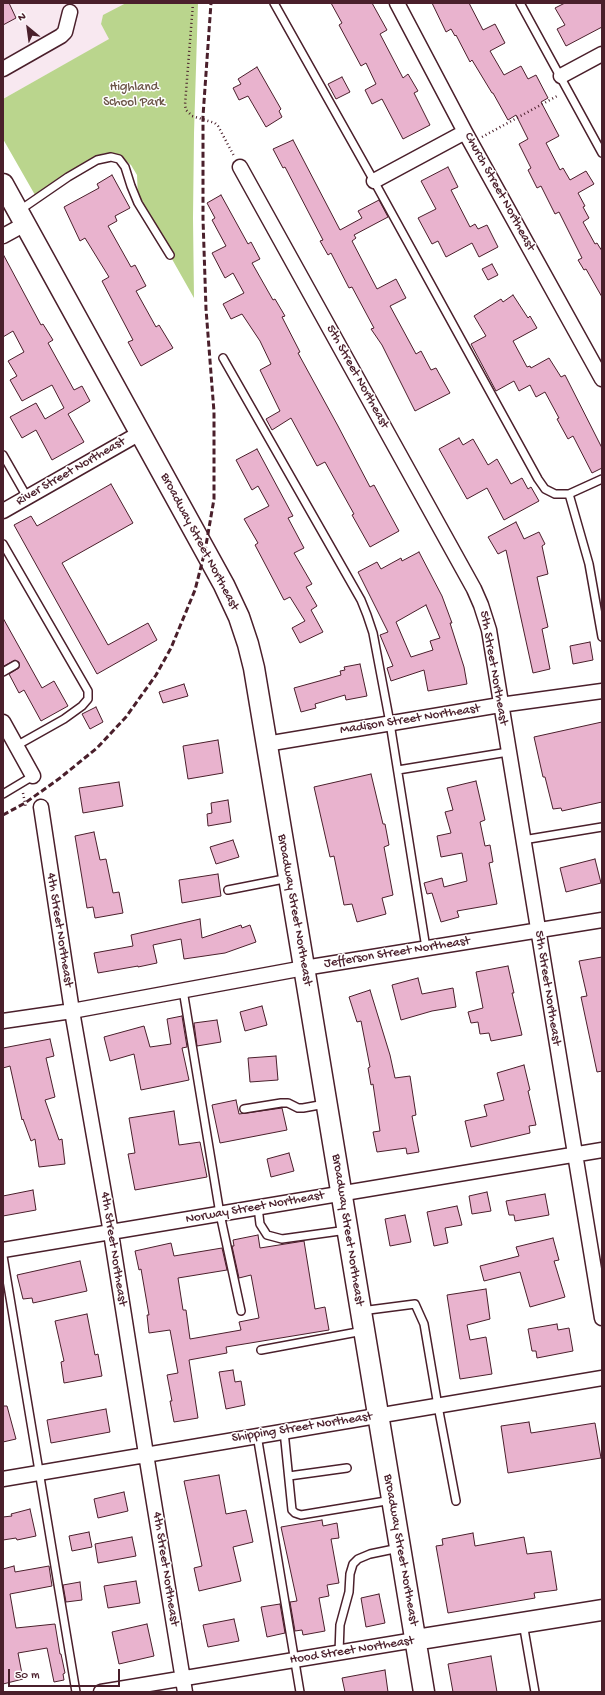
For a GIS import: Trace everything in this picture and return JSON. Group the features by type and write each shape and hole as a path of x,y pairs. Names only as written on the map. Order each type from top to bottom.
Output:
{"main road":[{"name":"Broadway Street Northeast","path":"3,184 224,585 239,617 248,644 254,668 424,1692"},
{"name":"Hood Street Northeast","path":"415,1640 602,1610"}],"street":[{"name":"Church Street Northeast","path":"397,3 468,137 602,379"},
{"path":"3,69 61,36 65,32 70,12"},
{"path":"561,76 602,54"},
{"path":"374,181 468,137"},
{"name":"5th Street Northeast","path":"240,167 482,604 489,630 500,705 602,1318"},
{"path":"3,236 21,217"},
{"name":"River Street Northeast","path":"3,511 140,433"},
{"name":"Madison Street Northeast","path":"266,744 500,705 602,691"},
{"path":"3,722 33,776"},
{"name":"4th Street Northeast","path":"40,807 72,1011 111,1233 184,1685"},
{"name":"Jefferson Street Northeast","path":"3,1021 72,1011 304,968 602,920"},
{"name":"Norway Street Northeast","path":"3,1250 602,1150"},
{"name":"Shipping Street Northeast","path":"3,1479 602,1378"},
{"name":"Hood Street Northeast","path":"101,1692 184,1685 295,1660 415,1640"}],"lane":[{"path":"274,3 538,479 546,489 556,494 569,494 602,479"},
{"path":"520,3 602,153"},
{"path":"21,217 68,177 97,160 111,157 119,159 125,167 130,186 138,203 170,255"},
{"path":"223,358 361,600 367,615 373,633 390,723 426,948"},
{"path":"3,455 27,497"},
{"path":"569,494 589,564 602,637"},
{"path":"3,544 88,691 88,699 82,706 64,719 16,746"},
{"path":"3,672 15,665"},
{"path":"398,770 508,752"},
{"path":"3,794 33,776"},
{"path":"523,840 602,827"},
{"path":"228,890 289,878"},
{"path":"183,990 220,1214 241,1311"},
{"path":"244,1109 281,1102 288,1103 298,1108 326,1104"},
{"path":"258,1207 260,1224 267,1235 282,1239 347,1230"},
{"path":"3,1256 76,1692"},
{"path":"360,1311 415,1304 424,1324 456,1501"},
{"path":"262,1350 363,1331"},
{"path":"284,1431 292,1510 295,1514 301,1515 392,1500"},
{"path":"257,1436 300,1692"},
{"path":"289,1476 347,1468"},
{"path":"339,1653 340,1625 349,1592 350,1574 353,1564 358,1559 370,1554 400,1548"},
{"path":"523,1623 535,1692"}],"path":[{"path":"193,3 185,105 186,110 192,116 215,123 218,126 240,167"},
{"path":"468,137 568,91"}],"shaded area":[{"path":"3,3 126,3 103,16 101,24 110,39 3,99"}],"green space":[{"name":"Highland School Park","path":"126,3 198,3 194,133 194,298 138,199 137,175 131,165 124,159 115,154 105,153 92,158 79,171 35,195 3,139 3,99 109,39 101,24 103,15"}],"building":[{"path":"3,3 9,3 16,18 3,25"},
{"path":"331,3 372,3 387,30 380,34 403,78 408,74 418,91 414,93 430,125 403,139 382,99 372,104 365,90 376,84 366,63 361,66 339,25 342,23"},
{"path":"432,3 469,3 483,30 495,24 505,43 490,51 504,75 521,66 528,79 536,75 548,98 541,102 559,136 546,143 560,170 563,168 570,180 586,171 594,184 578,193 589,218 583,222 595,244 597,243 602,251 602,297 586,269 584,270 578,260 582,258 559,212 555,214 541,186 537,188 528,170 531,168 519,144 528,139 516,115 508,120 472,60 470,62 456,35 455,36 451,29 446,32"},
{"path":"565,3 602,3 602,27 566,46 557,29 565,25 555,8"},
{"path":"257,67 281,109 279,111 282,117 266,127 248,96 239,100 233,88 241,84 238,79"},
{"path":"342,77 350,92 336,99 328,84"},
{"path":"293,140 340,230 362,218 358,211 379,200 388,217 354,235 356,238 352,241 377,289 396,279 406,298 390,306 416,354 421,351 431,370 436,368 450,393 415,411 382,345 371,329 374,328 352,287 349,288 331,253 328,255 320,241 323,240 285,167 283,168 273,149"},
{"path":"448,167 458,187 451,190 470,227 475,224 478,229 487,225 498,247 479,257 472,243 446,257 438,241 432,244 418,218 436,209 421,181"},
{"path":"112,175 130,208 115,216 117,221 108,226 131,267 135,265 146,286 136,291 156,327 159,325 173,348 141,366 128,342 133,340 102,281 109,277 85,238 80,241 64,207 99,188 97,184"},
{"path":"221,195 248,244 251,242 260,259 252,263 273,300 275,299 285,316 282,317 300,352 298,353 370,487 374,485 399,531 370,547 352,515 354,514 325,462 317,466 291,418 272,430 266,419 280,411 260,370 271,364 260,341 242,314 231,319 223,304 244,293 233,273 225,278 212,253 226,246 212,220 215,218 207,203"},
{"path":"3,254 41,325 43,324 53,340 48,343 74,390 82,386 90,401 68,414 84,442 52,460 36,430 22,438 10,417 36,403 45,419 64,408 52,385 22,401 10,380 17,376 8,361 24,352 13,331 3,337"},
{"path":"492,264 498,275 488,280 482,269"},
{"path":"513,295 528,318 530,316 537,328 513,341 527,367 530,366 531,368 549,358 561,377 565,375 602,448 602,468 592,473 573,436 568,439 545,392 536,397 530,385 519,391 514,381 496,391 471,344 486,336 474,316 501,299 503,302"},
{"path":"459,438 463,445 473,439 488,465 497,459 511,484 522,478 528,489 531,487 539,501 504,520 487,488 467,499 439,449"},
{"path":"257,449 293,516 288,518 304,548 294,553 312,584 306,587 317,606 311,610 323,632 300,643 292,628 305,621 290,597 284,600 255,545 258,543 244,519 269,506 258,486 252,490 236,460"},
{"path":"111,484 133,523 62,563 108,645 148,623 157,640 97,674 14,525 31,516 37,526"},
{"path":"516,522 524,539 539,532 545,544 542,546 548,574 537,577 548,627 542,629 550,669 533,673 506,550 498,554 488,537"},
{"path":"419,552 442,596 452,623 450,623 464,667 467,684 428,691 424,670 391,681 387,668 393,666 380,635 388,632 358,572 377,562 381,569 401,558 402,561","holes":["426,605 440,638 430,641 433,650 411,657 396,622"]},
{"path":"3,618 42,688 54,681 68,706 41,721 24,690 19,693 9,674 19,668 19,662 15,660 4,666 3,664"},
{"path":"590,642 593,660 573,664 570,646"},
{"path":"360,664 367,696 346,700 345,695 315,704 316,708 301,712 294,688 341,675 340,671 345,670 344,667"},
{"path":"184,684 188,696 163,703 159,692"},
{"path":"96,707 103,722 90,729 82,714"},
{"path":"602,722 602,802 562,811 561,808 553,809 545,777 543,777 534,737"},
{"path":"218,740 223,773 188,779 183,746"},
{"path":"371,774 383,824 385,824 389,845 384,847 393,895 382,898 386,914 357,922 352,904 344,905 334,856 330,857 314,787"},
{"path":"476,781 485,820 480,822 485,846 490,845 493,862 489,863 497,904 457,911 459,917 441,922 432,893 427,894 424,883 442,878 444,887 467,881 462,853 441,857 437,836 451,833 445,812 453,810 447,788"},
{"path":"119,782 123,806 83,813 79,788"},
{"path":"228,800 231,822 208,826 207,814 212,813 211,803"},
{"path":"94,832 100,860 106,859 113,893 119,892 123,913 95,918 93,907 87,908 75,836"},
{"path":"233,840 239,857 216,864 210,847"},
{"path":"595,859 601,883 566,892 560,868"},
{"path":"218,874 221,896 182,903 179,880"},
{"path":"200,919 202,938 241,925 242,928 250,925 256,942 225,953 184,959 181,939 153,945 157,963 98,973 94,953 133,946 131,935"},
{"path":"602,957 602,1071 597,1072 581,997 587,996 579,961"},
{"path":"508,966 514,993 512,993 522,1035 491,1041 489,1033 480,1034 478,1022 471,1023 468,1012 483,1008 476,972"},
{"path":"418,978 422,994 453,988 456,1007 432,1011 401,1020 392,985"},
{"path":"370,990 390,1055 395,1078 410,1076 416,1115 412,1116 419,1152 407,1154 406,1148 377,1152 373,1132 380,1131 373,1084 371,1085 368,1068 370,1067 361,1021 357,1022 349,997"},
{"path":"262,1006 267,1025 245,1031 240,1012"},
{"path":"182,1016 187,1047 182,1048 189,1080 141,1090 134,1054 110,1061 104,1037 144,1026 150,1047 171,1044 167,1019"},
{"path":"217,1020 221,1042 197,1046 194,1023"},
{"path":"50,1039 54,1056 46,1058 55,1097 45,1100 59,1140 62,1139 65,1164 39,1167 35,1139 31,1141 23,1119 22,1120 10,1066 3,1068 3,1048"},
{"path":"276,1056 278,1080 250,1082 248,1058"},
{"path":"524,1065 536,1125 529,1126 530,1133 471,1147 465,1121 487,1116 484,1105 504,1100 497,1073"},
{"path":"236,1100 239,1114 282,1108 287,1130 220,1143 212,1105"},
{"path":"174,1111 179,1145 200,1142 207,1177 135,1190 128,1154 135,1153 129,1118"},
{"path":"289,1153 294,1171 271,1177 267,1159"},
{"path":"33,1190 36,1210 3,1216 3,1196"},
{"path":"487,1192 491,1211 472,1214 469,1196"},
{"path":"545,1194 549,1215 515,1221 514,1215 509,1215 506,1201"},
{"path":"457,1206 462,1225 445,1228 448,1243 434,1246 427,1212"},
{"path":"405,1215 411,1242 390,1246 385,1219"},
{"path":"258,1235 260,1248 304,1241 315,1309 325,1307 329,1330 226,1347 227,1353 189,1360 198,1418 174,1422 167,1375 178,1373 170,1330 149,1333 147,1315 149,1315 141,1269 139,1270 135,1251 171,1243 174,1256 222,1248 227,1270 178,1278 183,1310 186,1310 190,1339 241,1330 239,1322 259,1318 251,1275 239,1278 232,1246 234,1246 233,1240"},
{"path":"553,1238 559,1260 554,1261 565,1297 530,1307 520,1272 484,1281 480,1266 519,1256 516,1247"},
{"path":"80,1261 87,1291 33,1303 32,1298 23,1299 17,1275"},
{"path":"486,1289 490,1319 467,1325 470,1340 486,1337 492,1374 460,1379 447,1295"},
{"path":"87,1314 95,1355 98,1354 102,1376 64,1383 61,1362 64,1361 55,1321"},
{"path":"557,1324 558,1330 569,1328 573,1351 537,1358 536,1351 532,1351 528,1329"},
{"path":"233,1370 235,1382 241,1381 245,1405 226,1409 219,1372"},
{"path":"3,1406 7,1406 16,1439 3,1442"},
{"path":"106,1409 110,1432 51,1443 47,1420"},
{"path":"529,1422 531,1433 595,1423 601,1458 508,1473 501,1426"},
{"path":"219,1475 226,1514 246,1510 253,1542 233,1547 241,1581 199,1591 194,1568 202,1566 184,1481"},
{"path":"124,1492 128,1511 98,1518 94,1499"},
{"path":"30,1509 36,1536 17,1540 16,1538 3,1540 3,1517 12,1516 11,1514"},
{"path":"322,1520 323,1526 337,1523 339,1538 331,1539 339,1583 327,1585 329,1596 319,1598 325,1631 303,1635 302,1630 295,1631 290,1602 297,1601 281,1527"},
{"path":"89,1532 92,1547 72,1551 69,1536"},
{"path":"473,1533 475,1546 524,1537 527,1554 551,1551 557,1590 534,1593 535,1598 448,1613 436,1546 443,1545 442,1539"},
{"path":"132,1537 136,1556 98,1563 95,1544"},
{"path":"14,1566 15,1572 49,1566 52,1586 10,1594 16,1628 55,1624 65,1673 63,1674 64,1680 54,1682 47,1648 18,1653 23,1679 3,1684 3,1569"},
{"path":"136,1581 140,1603 108,1608 104,1586"},
{"path":"80,1582 82,1600 66,1602 63,1585"},
{"path":"379,1594 385,1623 366,1627 361,1598"},
{"path":"280,1604 285,1633 267,1637 261,1607"},
{"path":"234,1619 239,1641 208,1647 203,1625"},
{"path":"147,1624 154,1656 119,1664 112,1632"},
{"path":"491,1656 497,1692 453,1692 448,1664"},
{"path":"385,1670 388,1692 345,1692 342,1678"}],"railway":[{"path":"3,815 25,803 60,778 97,748 126,717 156,675 171,648 195,590 205,551 214,499 214,412 206,309 203,219 203,116 211,3"}]}
